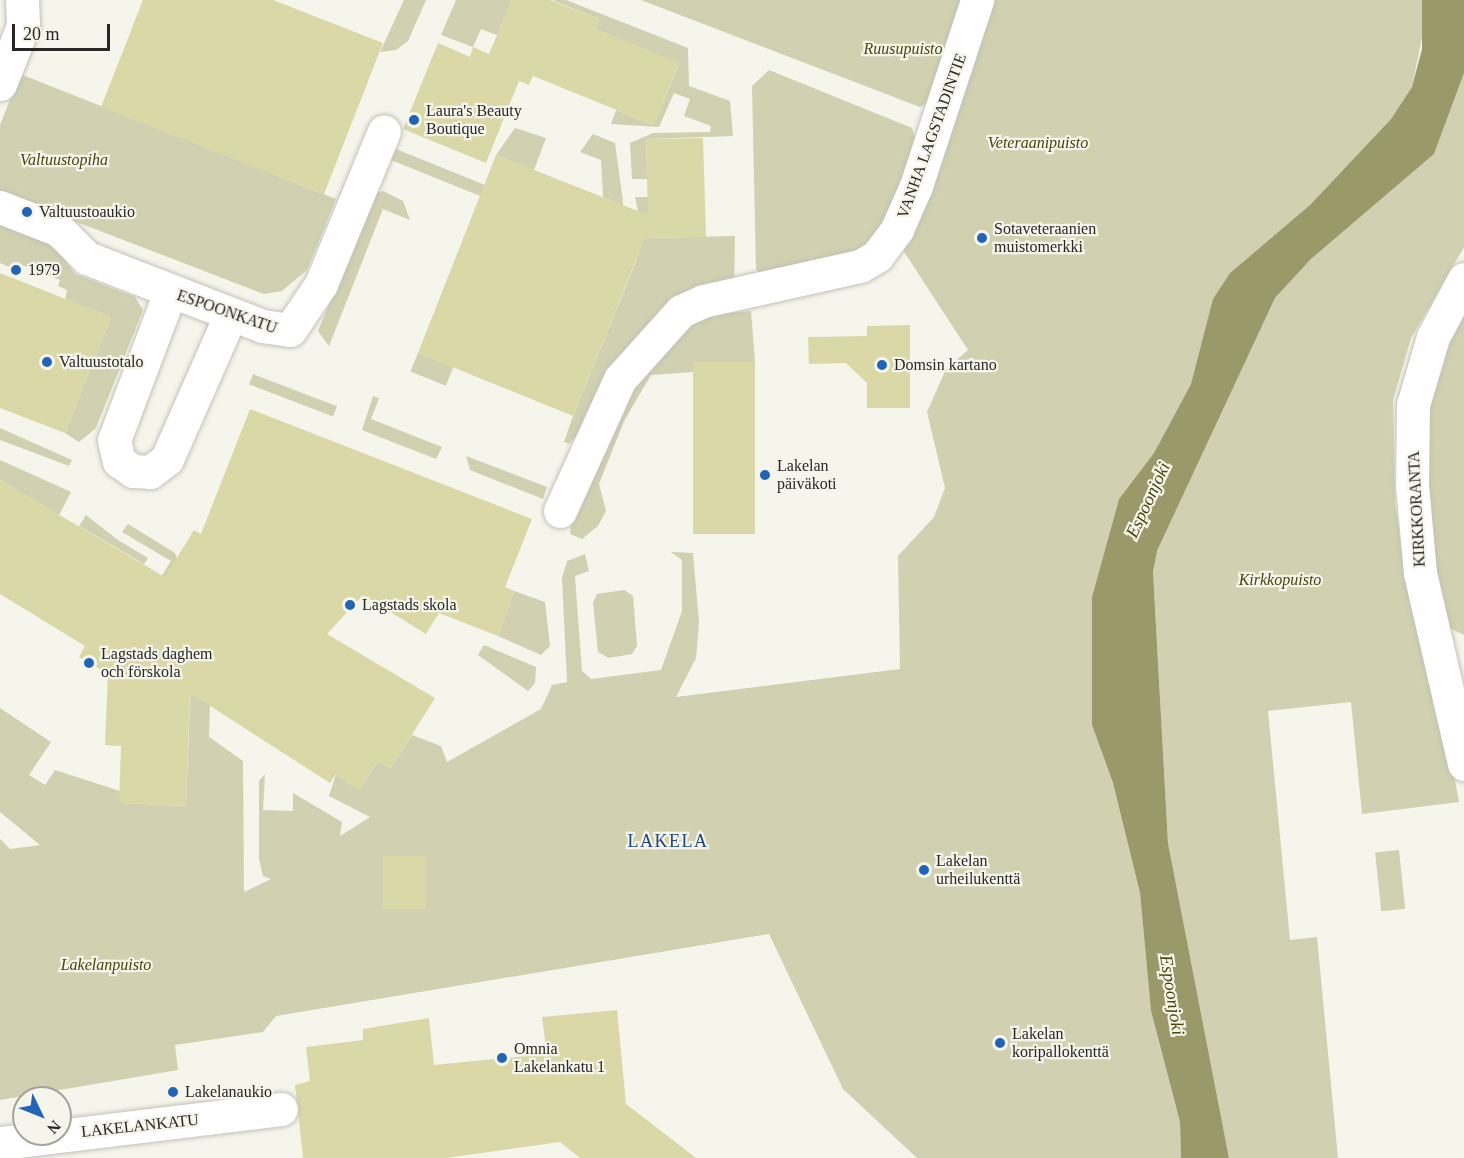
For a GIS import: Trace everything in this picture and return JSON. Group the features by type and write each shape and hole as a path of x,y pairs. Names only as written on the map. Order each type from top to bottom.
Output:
{"street":[{"path":"0,84 23,26 22,0"},
{"name":"VANHA LAGSTADINTIE","path":"560,511 620,379 681,311 703,301 860,266 877,256 897,229 916,186 977,0"},
{"name":"ESPOONKATU","path":"0,207 59,230 87,258 171,292 281,332 297,326 321,284 384,131"},
{"name":"KIRKKORANTA","path":"1464,279 1433,337 1413,405 1412,485 1420,573 1446,674 1464,764"},
{"path":"171,292 114,440 119,461 133,471 150,472 167,459 231,314"},
{"name":"LAKELANKATU","path":"0,1143 281,1109"}],"green space":[{"path":"404,0 426,0 408,41 396,50 380,52"},
{"path":"456,0 512,0 497,35 481,29 473,47 441,35"},
{"path":"552,0 566,0 688,48 689,86 730,101 733,136 646,139 647,179 632,179 630,143 653,133 710,132 711,126 684,116 690,99 674,93 659,127 611,124 616,110 654,125 679,64 595,29 599,19"},
{"name":"Ruusupuisto","path":"641,0 965,0 933,100 920,107"},
{"path":"994,0 1422,0 1426,18 1412,87 1391,119 1310,205 1230,273 1214,299 1191,384 1154,453 1119,499 1092,597 1092,725 1113,783 1140,893 1151,1011 1180,1122 1181,1158 917,1158 843,1089 769,934 276,1016 263,1032 175,1045 178,1070 72,1088 72,1086 12,1086 12,1098 0,1100 0,839 10,849 40,845 0,812 0,708 51,742 29,775 45,785 55,770 120,791 120,803 186,806 191,676 211,666 209,737 243,761 244,892 271,879 263,876 259,859 259,781 265,774 263,810 293,811 293,793 342,822 340,836 370,817 329,796 336,774 359,790 378,761 391,768 412,735 441,746 447,762 541,709 552,685 567,682 562,578 567,561 585,554 589,571 575,576 582,671 591,679 661,670 682,611 682,560 671,552 693,553 699,623 696,658 676,697 900,669 898,556 934,517 945,488 927,412 946,369 968,350 899,244"},
{"path":"769,70 912,128 915,138 891,220 860,255 761,276 756,269 752,86"},
{"name":"Kirkkopuisto","path":"1464,73 1464,247 1411,338 1393,400 1395,503 1405,571 1437,683 1459,802 1362,814 1351,702 1268,711 1290,940 1317,937 1338,1158 1229,1158 1168,843 1153,572 1157,551 1275,298 1311,259 1434,154"},
{"name":"Valtuustopiha","path":"20,74 336,199 307,270 282,291 264,294 74,221 61,254 75,274 135,297 143,310 96,428 79,442 65,433 111,317 65,299 67,290 58,286 60,280 17,263 14,269 0,263 0,125"},
{"path":"515,128 546,138 534,170 496,155"},
{"path":"593,134 615,143 623,202 620,236 643,235 635,197 648,197 649,238 735,236 734,288 698,295 569,444 564,442 573,416 637,259 391,160 396,149 485,185 615,202 603,197 601,160 580,152"},
{"path":"383,191 403,201 410,220 383,209 329,346 318,331 376,193"},
{"path":"1464,306 1464,635 1445,626 1429,558 1426,410 1439,355"},
{"path":"751,311 755,362 693,363 693,372 651,375 624,421 599,484 606,511 598,526 582,539 570,534 572,510 630,385 681,331 713,314"},
{"path":"418,353 453,367 446,386 411,372"},
{"path":"253,374 337,406 333,417 249,384"},
{"path":"373,396 379,398 371,419 442,447 436,459 362,430"},
{"path":"0,428 72,460 69,466 0,440"},
{"path":"466,456 547,487 543,499 470,470"},
{"path":"0,460 71,492 59,515 0,480"},
{"path":"86,515 118,540 148,558 144,564 79,526"},
{"path":"128,524 175,553 179,563 147,600 171,561 122,532"},
{"path":"624,590 633,596 637,646 632,654 609,658 598,652 593,603 597,594"},
{"path":"514,591 545,602 550,646 541,655 498,636"},
{"path":"484,645 536,667 535,683 528,691 478,655"},
{"path":"1399,850 1405,909 1381,911 1375,853"}],"water":[{"name":"Espoonjoki","path":"1422,0 1464,0 1464,73 1434,154 1311,259 1275,298 1157,551 1153,572 1168,843 1229,1158 1181,1158 1180,1122 1151,1011 1140,893 1113,783 1092,725 1092,597 1119,499 1154,453 1191,384 1213,299 1230,273 1310,205 1391,119 1412,87 1422,49"}],"building":[{"path":"143,0 273,0 383,43 324,194 101,107"},
{"path":"512,0 550,0 599,19 595,29 679,63 654,125 533,76 529,85 519,81 486,163 403,129 438,43 470,57 473,47 489,54"},
{"path":"703,138 706,237 645,238 573,416 418,353 496,155 648,215 646,139"},
{"name":"Valtuustotalo","path":"0,273 111,317 65,433 0,408"},
{"name":"Domsin kartano","path":"910,325 910,408 867,408 867,383 846,363 809,364 808,337 867,336 867,326"},
{"path":"693,362 755,362 755,534 693,534"},
{"path":"250,409 532,519 505,587 514,591 498,636 439,613 426,634 363,595 327,634 435,698 391,768 378,761 359,790 336,774 330,783 190,693 186,806 119,803 121,746 105,745 108,674 79,657 85,646 0,594 0,480 165,577 194,530 201,534"},
{"path":"383,856 426,856 426,909 383,909"},
{"path":"617,1010 626,1104 696,1158 580,1158 560,1142 446,1158 303,1158 295,1085 310,1081 306,1047 363,1040 363,1029 429,1018 434,1065 547,1054 542,1017"}],"place":[{"name":"Laura's Beauty Boutique","path":"414,120"},
{"name":"Valtuustoaukio","path":"27,212"},
{"name":"Sotaveteraanien muistomerkki","path":"982,238"},
{"name":"1979","path":"16,270"},
{"name":"Valtuustotalo","path":"47,362"},
{"name":"Domsin kartano","path":"882,365"},
{"name":"Lakelan päiväkoti","path":"765,475"},
{"name":"Lagstads skola","path":"350,605"},
{"name":"Lagstads daghem och förskola","path":"89,663"},
{"name":"Lakelan urheilukenttä","path":"924,870"},
{"name":"Lakelan koripallokenttä","path":"1000,1043"},
{"name":"Omnia Lakelankatu 1","path":"502,1058"},
{"name":"Lakelanaukio","path":"173,1092"}],"district":[{"name":"LAKELA","path":"668,841"}],"park label":[{"name":"Veteraanipuisto","path":"1038,143"},
{"name":"Lakelanpuisto","path":"106,965"}]}
